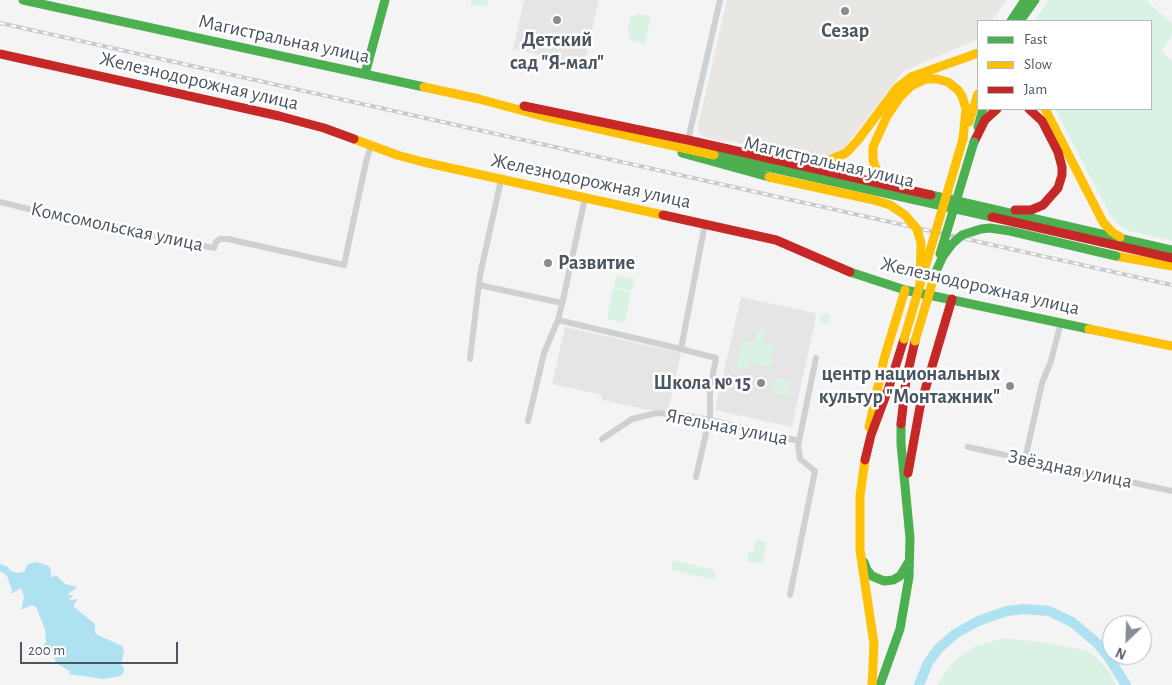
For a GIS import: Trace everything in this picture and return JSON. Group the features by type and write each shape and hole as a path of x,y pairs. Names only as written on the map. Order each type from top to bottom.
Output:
{"main road":[{"name":"Магистральная улица","path":"23,0 479,99 570,123 1172,258"},
{"path":"365,74 385,0"},
{"path":"1016,20 1025,0"},
{"path":"1016,20 1035,0"},
{"path":"784,162 817,164 840,156 858,140 892,94 905,81 925,70 977,53"},
{"name":"Железнодорожная улица","path":"0,54 279,116 324,128 423,162 776,240 847,272 905,290 1172,346"},
{"path":"937,196 893,183 879,173 874,164 873,152 878,133 893,107 911,86 926,79 937,79 953,85 962,96 966,109 963,139"},
{"path":"860,496 871,435 889,387 977,97"},
{"name":"Магистральная улица","path":"479,99 546,110 688,140 1172,250"},
{"path":"880,685 903,616 911,550 901,444 901,424 906,380 915,341 983,110"},
{"path":"974,142 986,120 996,110"},
{"path":"968,204 1026,211 1043,205 1056,192 1062,175 1058,152 1042,121 1030,110"},
{"path":"1046,110 1104,222 1112,232 1127,240"},
{"path":"570,123 608,135 663,147 770,177 890,205 906,215 917,229 921,243 920,282"},
{"path":"934,278 944,256 952,244 962,235 990,228 1116,256 1172,266"},
{"path":"872,685 875,654 860,550 860,467 884,359 905,290"},
{"path":"906,492 909,461 918,415 928,374 952,299"},
{"path":"860,550 869,573 880,580 888,581 896,578 904,571 911,550"}],"street":[{"path":"688,140 720,0"},
{"name":"Комсомольская улица","path":"0,202 73,220 102,224 214,248 216,242 220,239 228,239 344,265 371,145"},
{"path":"470,359 479,285 501,180"},
{"path":"528,421 544,354 558,320 585,198"},
{"path":"681,349 705,224"},
{"path":"479,285 562,303"},
{"path":"558,320 716,358 710,390 710,420 696,478"},
{"path":"1025,459 1042,383 1051,361 1061,322"},
{"path":"790,594 815,471 800,459 798,441 816,358"},
{"name":"Ягельная улица","path":"602,439 632,419 649,414 672,414 710,420 798,441"},
{"name":"Звёздная улица","path":"968,447 1172,491"}],"shaded area":[{"name":"Детский сад \"Я-мал\"","path":"524,0 599,0 584,65 513,49"},
{"path":"727,0 1006,0 992,20 977,20 976,40 904,71 844,148 838,153 825,158 803,160 767,152 760,148 704,137 699,133 698,126"},
{"name":"Школа № 15","path":"741,297 815,313 816,317 792,427 715,410"},
{"path":"565,327 681,353 668,410 649,410 602,400 602,395 552,384"}],"green space":[{"path":"471,0 488,0 487,7 471,4"},
{"path":"1049,0 1146,0 1172,24 1172,36 1161,51 1172,61 1172,241 1130,231 1116,223 1110,215 1056,110 1152,110 1152,20 1035,20"},
{"path":"636,13 651,16 645,44 629,40 630,34 627,33 631,15 636,16"},
{"path":"616,275 635,279 632,291 614,287"},
{"path":"613,288 631,292 625,323 607,319"},
{"path":"821,313 831,315 828,324 819,322"},
{"path":"766,329 763,343 775,346 770,367 749,362 747,369 736,367 742,340 755,343 757,331"},
{"path":"775,378 792,382 788,397 771,393"},
{"path":"756,539 767,542 762,562 759,564 747,561 749,551 753,552"},
{"path":"672,560 714,570 716,580 672,570"},
{"path":"1005,638 1056,644 1087,651 1096,657 1110,673 1116,685 937,685 953,662 976,646"}],"water":[{"path":"37,562 49,566 51,577 57,576 65,584 77,587 67,595 73,595 69,600 78,599 74,607 95,624 95,632 98,635 122,646 124,652 121,664 124,668 123,674 104,679 68,674 71,672 56,663 53,653 43,646 46,642 45,629 36,607 32,605 21,610 24,597 21,588 11,594 12,590 7,576 0,571 0,564 18,573 24,572 28,564"}],"waterway":[{"path":"919,685 928,663 938,649 955,634 978,621 1007,611 1024,609 1049,611 1072,622 1098,644 1126,685"}],"railway":[{"path":"0,23 1172,285"}],"traffic: fast":[{"path":"23,0 424,87"},
{"path":"365,74 385,0"},
{"path":"1012,20 1025,0"},
{"path":"1021,20 1035,0"},
{"path":"978,127 983,110"},
{"path":"940,254 974,142"},
{"path":"682,153 769,177"},
{"path":"714,155 992,217"},
{"path":"931,195 1172,250"},
{"path":"933,278 943,256 952,244 962,235 981,229 990,228 1010,231 1116,256"},
{"path":"850,272 905,290 1089,329"},
{"path":"880,685 900,629 909,577 910,538 901,444 901,424"},
{"path":"864,562 872,576 884,581 893,580 900,576 908,563"}],"traffic: slow":[{"path":"808,164 825,162 846,153 897,88 911,77 977,53"},
{"path":"895,183 882,176 876,169 873,160 873,147 887,116 900,97 911,86 926,79 937,79 948,82 958,90 966,109 963,139"},
{"path":"424,87 714,155"},
{"path":"969,122 977,97"},
{"path":"1046,110 1103,222 1112,232 1120,237"},
{"path":"354,139 397,155 423,162 663,215"},
{"path":"904,339 963,139"},
{"path":"769,177 874,200 890,205 905,215 917,229 921,243 920,282"},
{"path":"1116,256 1172,266"},
{"path":"915,341 935,274"},
{"path":"869,427 884,359 905,290"},
{"path":"1089,329 1172,346"},
{"path":"865,460 860,496 860,550 874,644 872,685"}],"traffic: jam":[{"path":"0,54 279,116 324,128 354,139"},
{"path":"524,106 688,140 931,195"},
{"path":"974,142 985,120 996,110"},
{"path":"1015,210 1031,210 1043,205 1058,188 1062,175 1058,152 1042,121 1030,110"},
{"path":"663,215 776,240 850,272"},
{"path":"992,217 1172,258"},
{"path":"908,473 920,407 952,299"},
{"path":"865,460 871,435 904,339"},
{"path":"901,424 906,380 915,341"}],"place":[{"name":"Сезар","path":"845,11"},
{"name":"Детский сад \"Я-мал\"","path":"557,20"},
{"name":"Развитие","path":"548,263"},
{"name":"Школа № 15","path":"761,383"},
{"name":"центр национальных культур \"Монтажник\"","path":"1010,386"}]}
